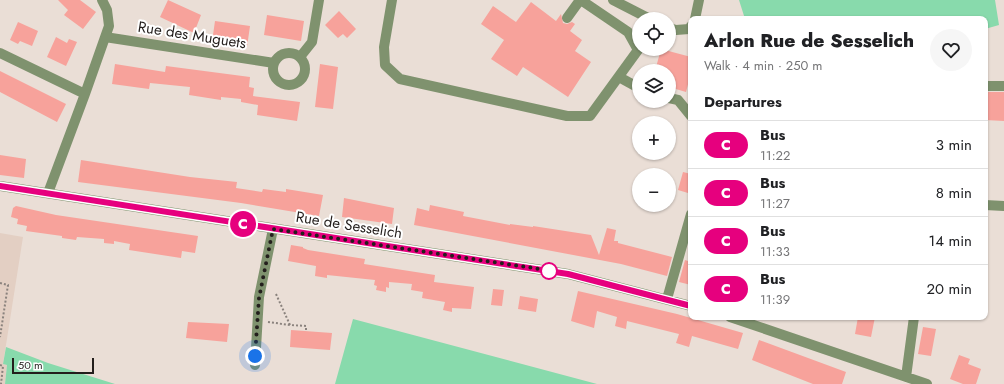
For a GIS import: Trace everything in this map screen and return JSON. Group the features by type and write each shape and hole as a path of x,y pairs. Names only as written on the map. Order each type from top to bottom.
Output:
{"street":[{"path":"48,193 86,94 105,37 109,18 102,0"},
{"path":"300,57 312,42 319,0"},
{"path":"392,0 384,47 385,65 400,79 567,116 590,116 638,50 628,32 581,0 567,18"},
{"path":"613,0 636,12"},
{"path":"696,16 699,0"},
{"path":"676,30 688,29"},
{"name":"Rue des Muguets","path":"105,37 274,63"},
{"path":"291,52 300,57 303,61 305,72 295,84 284,84 276,78 273,73 274,63 280,54 291,52"},
{"path":"0,54 86,94"},
{"path":"619,77 632,84"},
{"path":"988,86 1004,86"},
{"path":"676,100 688,112"},
{"name":"Rue de Sesselich","path":"0,186 568,274 688,305"},
{"path":"988,205 1004,206"},
{"path":"667,299 688,225"},
{"path":"255,365 259,298 273,229"},
{"path":"739,320 927,384"},
{"path":"906,377 914,320"}],"path":[{"path":"0,283 8,285 0,337"},
{"path":"276,294 290,325"},
{"path":"265,322 306,326 306,331"},
{"path":"0,365 3,366 1,384"}],"shaded area":[{"path":"0,233 23,237 3,364 7,365 5,384 0,384"}],"green space":[{"path":"739,0 995,0 999,25 988,28 988,16 744,16"},
{"path":"353,319 597,384 335,384"},
{"path":"6,347 48,363 115,384 5,384 7,365 3,364"}],"building":[{"path":"58,0 80,0 96,12 83,29 64,15 68,10"},
{"path":"168,0 201,15 194,33 160,17"},
{"path":"531,2 556,21 561,14 563,23 567,24 572,22 575,24 570,31 582,40 575,51 591,62 568,97 523,67 517,76 491,59 504,40 481,24 493,6 516,22"},
{"path":"339,11 356,29 347,38 343,34 338,38 325,25"},
{"path":"267,15 304,21 301,41 264,35"},
{"path":"215,21 250,26 247,47 212,42"},
{"path":"18,22 38,31 32,46 20,41 18,44 10,40"},
{"path":"56,37 67,43 69,39 77,42 66,66 47,57"},
{"path":"676,53 688,56 688,84 686,92 676,89 676,64 657,64 659,56 676,56"},
{"path":"115,64 165,72 166,66 250,77 249,87 254,88 253,96 300,102 297,121 257,115 258,105 241,102 241,99 221,97 221,100 189,95 190,87 150,83 149,89 112,84"},
{"path":"320,64 338,67 333,109 315,107"},
{"path":"0,71 66,104 57,122 0,92"},
{"path":"988,92 1004,92 1004,121 988,120"},
{"path":"0,155 26,159 24,178 0,175"},
{"path":"81,160 190,177 237,182 236,188 262,192 263,189 286,192 286,189 323,195 319,216 241,203 78,182"},
{"path":"683,172 688,173 688,193 678,190"},
{"path":"344,198 394,208 392,224 342,217"},
{"path":"430,205 464,212 463,216 510,225 533,226 591,235 599,255 607,228 616,230 614,241 618,241 618,243 672,257 667,276 621,264 414,225 417,208 429,211"},
{"path":"16,206 56,215 198,236 195,253 182,251 181,258 129,250 130,244 114,241 114,244 104,243 104,239 77,237 76,240 62,238 62,236 26,231 27,226 17,224 18,219 11,217 13,208"},
{"path":"291,245 303,247 308,250 365,259 364,264 435,275 434,282 474,287 471,309 452,308 452,312 443,310 445,302 422,298 423,292 411,290 412,284 389,282 389,288 386,287 386,292 376,290 377,286 374,285 375,280 327,275 327,278 315,276 316,266 288,261"},
{"path":"685,260 688,261 688,284 679,282"},
{"path":"493,289 504,290 502,306 491,305"},
{"path":"578,291 677,314 688,317 688,320 698,320 743,333 738,349 692,336 689,347 676,343 679,334 627,321 626,329 615,326 617,317 597,311 594,328 571,321"},
{"path":"520,296 538,299 536,312 518,309"},
{"path":"857,320 874,320 871,337 855,334"},
{"path":"188,322 229,324 227,342 186,338"},
{"path":"923,327 936,329 931,356 918,354"},
{"path":"291,330 332,333 330,350 290,347"},
{"path":"759,340 846,372 842,384 813,384 752,360"},
{"path":"959,355 970,359 968,364 981,369 976,384 963,384 950,379"}],"bus line":[{"name":"C","path":"0,186 568,274 688,305"}],"route":[{"path":"255,356 259,298 273,229 553,271 549,271"}]}
